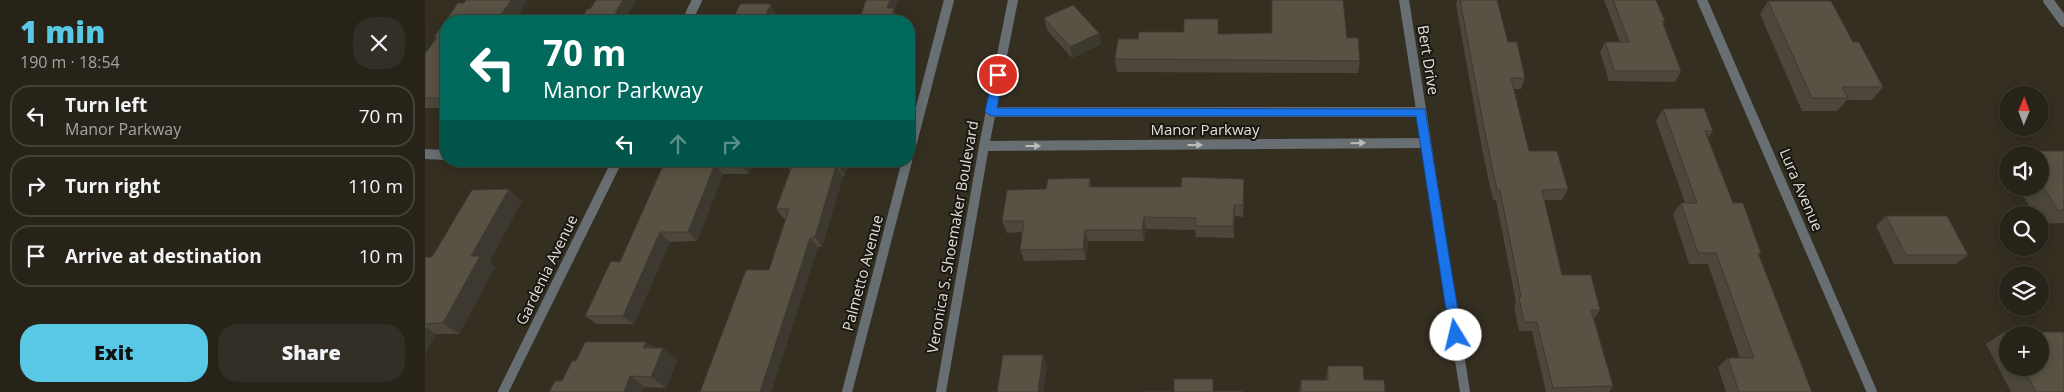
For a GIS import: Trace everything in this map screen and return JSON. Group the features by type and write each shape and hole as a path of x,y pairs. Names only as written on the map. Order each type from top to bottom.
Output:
{"street":[{"path":"690,15 697,0"},
{"path":"915,131 949,0"},
{"name":"Veronica S. Shoemaker Boulevard","path":"941,392 984,146 1013,0"},
{"name":"Bert Drive","path":"1404,0 1465,392"},
{"name":"Lura Avenue","path":"1702,0 1872,392"},
{"path":"2048,0 2064,22"},
{"name":"Manor Parkway","path":"991,112 1421,112"},
{"name":"Manor Parkway","path":"984,146 1426,143"},
{"path":"425,154 440,154"},
{"name":"Gardenia Avenue","path":"503,392 614,167"},
{"name":"Palmetto Avenue","path":"847,392 905,167"}],"building":[{"path":"466,0 511,0 501,15 450,15 458,3 464,3"},
{"path":"596,0 623,0 614,15 584,15 587,9 590,9"},
{"path":"866,0 890,0 887,8 894,8 892,15 861,15"},
{"path":"1272,0 1343,0 1347,38 1358,38 1360,61 1115,59 1118,39 1138,39 1139,32 1184,32 1184,19 1218,19 1218,34 1272,33"},
{"path":"1460,0 1497,0 1508,42 1517,42 1525,78 1511,78 1529,151 1557,151 1568,189 1542,190 1562,275 1591,275 1600,310 1591,310 1613,386 1553,388 1537,322 1524,322 1519,297 1521,297 1500,190 1497,190 1486,138"},
{"path":"1613,0 1656,0 1665,21 1662,21 1681,71 1614,71 1605,42 1629,42"},
{"path":"1768,1 1831,1 1853,42 1859,42 1883,87 1842,87 1848,98 1812,98"},
{"path":"740,4 771,4 766,15 735,15"},
{"path":"1073,5 1099,33 1070,47 1044,18"},
{"path":"440,28 440,98 425,98 425,54 437,37 434,37"},
{"path":"1704,108 1713,131 1705,131 1733,203 1743,203 1761,253 1758,253 1812,392 1739,392 1728,358 1754,358 1716,253 1698,253 1681,203 1697,203 1663,109"},
{"path":"2049,151 2064,151 2064,210 2058,210 2049,196"},
{"path":"662,167 714,167 688,232 660,232 623,316 585,316 611,261 620,262"},
{"path":"792,167 836,167 815,237 810,238 760,392 700,392 746,270 769,270 789,209 776,209"},
{"path":"1182,177 1244,179 1243,205 1234,205 1233,226 1195,226 1196,218 1144,217 1142,230 1085,230 1083,249 1020,250 1024,221 1002,221 1007,190 1046,189 1048,179 1090,178 1089,187 1181,187"},
{"path":"509,189 471,256 480,256 443,323 425,324 425,257 432,257 472,190"},
{"path":"1886,216 1947,216 1968,255 1906,255"},
{"path":"2049,332 2064,332 2064,392 2036,392 2027,376 2049,376"},
{"path":"585,342 646,342 643,348 663,348 651,377 630,376 624,392 549,392 555,381 562,381 572,361 576,361"},
{"path":"1003,355 1043,355 1038,392 997,392"},
{"path":"1328,366 1363,366 1364,380 1384,380 1385,392 1301,392 1301,380 1328,380"},
{"path":"1174,379 1213,379 1213,391 1242,391 1242,392 1174,392"}],"route":[{"path":"998,75 991,112 1122,114 1421,112 1456,335"}]}
